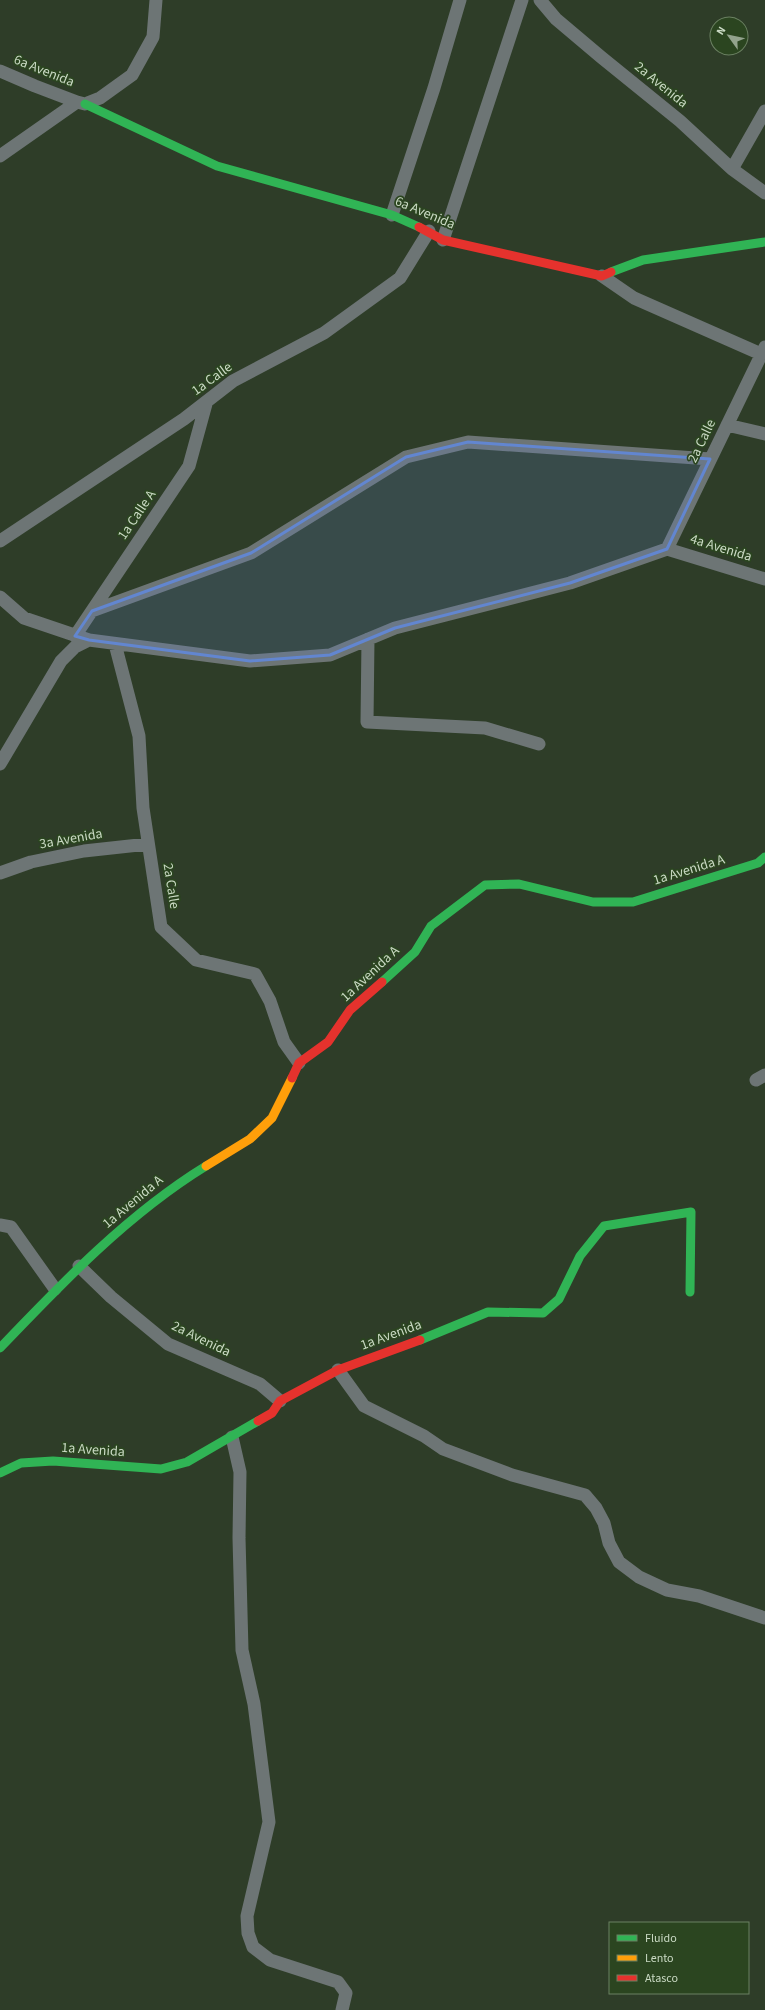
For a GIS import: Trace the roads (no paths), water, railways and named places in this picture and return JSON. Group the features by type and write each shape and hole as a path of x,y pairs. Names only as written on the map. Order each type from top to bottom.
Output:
{"street":[{"path":"0,156 81,103 100,98 132,75 153,37 156,0"},
{"path":"392,215 434,88 460,0"},
{"path":"443,240 522,0"},
{"name":"2a Avenida","path":"540,0 556,18 680,121 732,169 765,193"},
{"name":"6a Avenida","path":"0,71 81,103 217,166 392,215 429,231 443,240 504,256 602,276"},
{"path":"732,169 765,111"},
{"name":"1a Calle","path":"0,541 206,404 233,381 324,333 400,278 429,231"},
{"path":"602,276 643,260 765,242"},
{"path":"602,276 634,298 763,350"},
{"name":"2a Calle","path":"667,549 763,350"},
{"name":"1a Calle A","path":"75,636 189,466 206,404"},
{"path":"727,425 765,434"},
{"path":"92,611 251,553 406,457 468,442 710,459"},
{"path":"0,597 24,618 89,640 250,662 330,655 395,628 570,583 667,549"},
{"name":"4a Avenida","path":"667,549 765,579"},
{"path":"368,639 367,722 485,728 539,744"},
{"path":"0,764 61,661 75,647 89,640"},
{"name":"2a Calle","path":"115,644 138,736 143,808 161,927 196,960 255,974 270,1001 284,1042 299,1063"},
{"name":"3a Avenida","path":"0,873 31,862 84,850 148,844"},
{"name":"1a Avenida A","path":"0,1348 55,1289 79,1266 175,1185 250,1139 272,1118 299,1063 328,1042 350,1010 415,952 430,926 485,884 519,884 593,902 633,902 758,863 765,857"},
{"name":"1a Avenida","path":"0,1473 21,1463 53,1461 161,1469 187,1462 272,1413 280,1401 338,1370 433,1335 488,1312 543,1313 559,1299 580,1256 604,1226 691,1212 690,1292"},
{"path":"0,1226 11,1227 55,1289"},
{"name":"2a Avenida","path":"79,1266 111,1297 168,1344 260,1384 280,1401"},
{"path":"338,1370 364,1406 424,1436 443,1449 512,1475 585,1496 596,1508 604,1523 609,1543 619,1562 639,1577 667,1590 699,1596 765,1618"},
{"path":"232,1437 240,1472 239,1538 242,1650 254,1704 269,1822 247,1916 248,1933 254,1947 270,1960 338,1982 346,1993 342,2010"}]}
